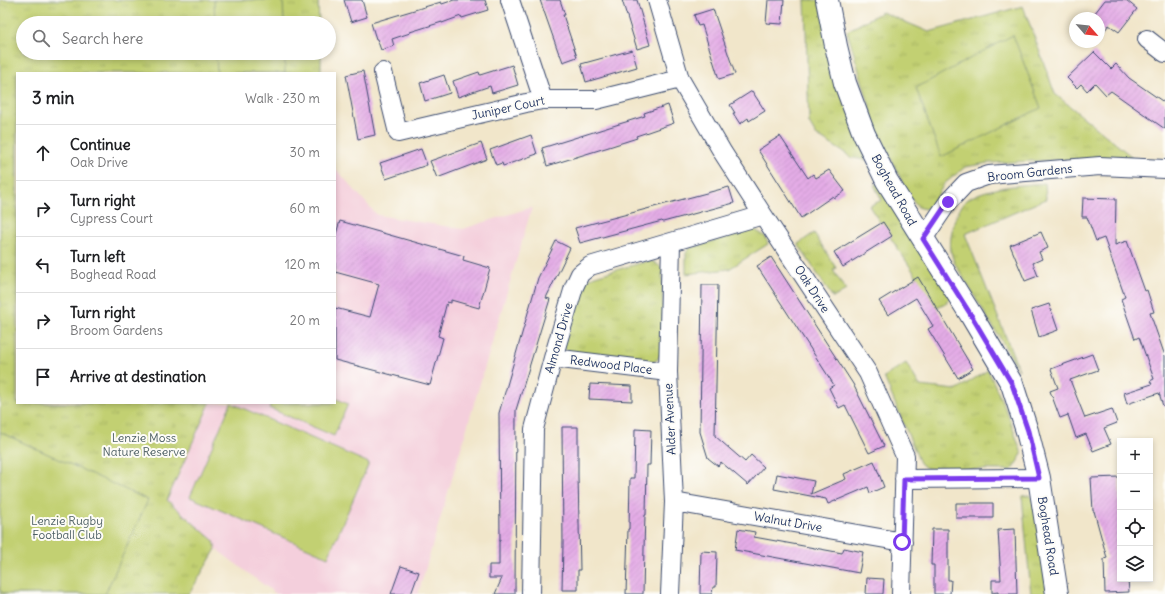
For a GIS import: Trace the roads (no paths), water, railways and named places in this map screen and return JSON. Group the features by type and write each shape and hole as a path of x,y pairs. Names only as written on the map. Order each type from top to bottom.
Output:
{"street":[{"path":"510,0 543,100"},
{"name":"Oak Drive","path":"657,0 680,80 723,153 868,373 905,456 901,594"},
{"name":"Boghead Road","path":"827,0 845,83 864,134 887,181 971,315 1012,384 1028,431 1039,478 1057,594"},
{"path":"1147,39 1165,53"},
{"name":"Juniper Court","path":"383,72 398,133 526,103 543,100 596,100 680,80"},
{"name":"Broom Gardens","path":"923,239 948,202 966,183 989,175 1100,166 1165,169"},
{"name":"Almond Drive","path":"531,594 534,429 574,287 580,274 590,266 763,215"},
{"name":"Alder Avenue","path":"670,594 674,502 668,372 671,243"},
{"name":"Redwood Place","path":"553,358 668,372"},
{"path":"904,479 1039,478"},
{"name":"Walnut Drive","path":"674,502 902,542"}],"park label":[{"name":"Lenzie Moss Nature Reserve","path":"144,445"},
{"name":"Lenzie Rugby Football Club","path":"67,528"}]}
